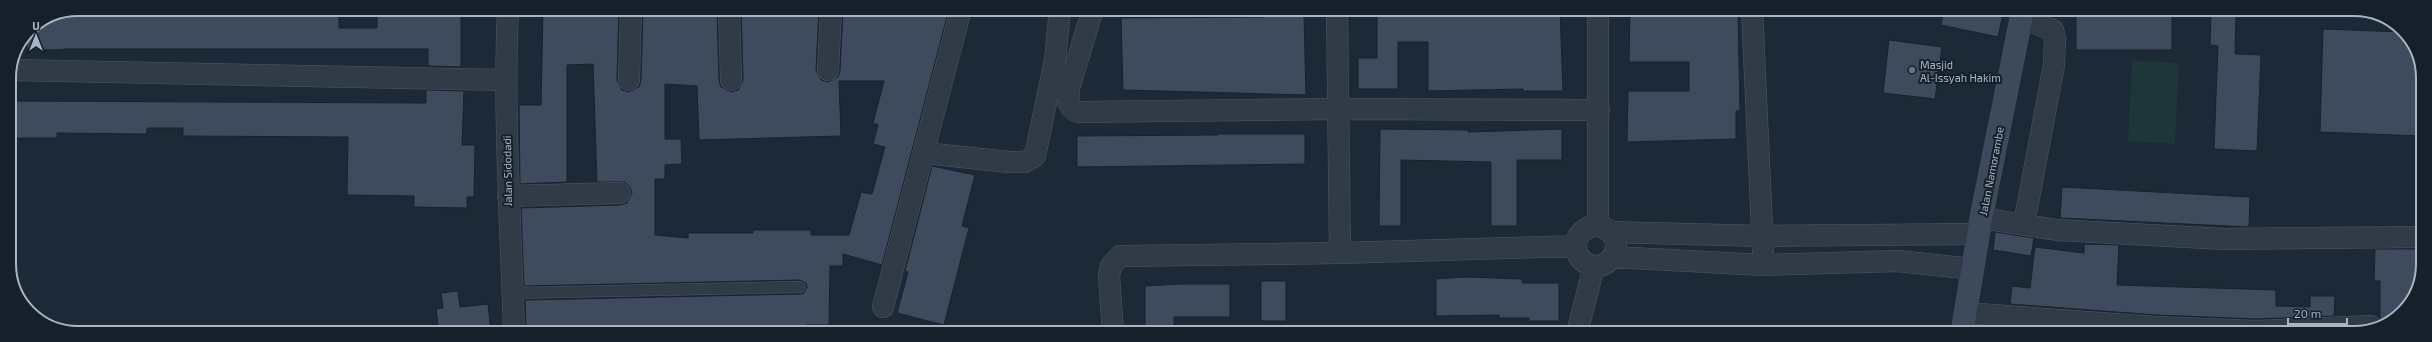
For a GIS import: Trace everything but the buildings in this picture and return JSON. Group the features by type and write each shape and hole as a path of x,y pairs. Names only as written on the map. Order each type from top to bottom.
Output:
{"main road":[{"name":"Jalan Namorambe","path":"1963,323 1979,226 2022,16"}],"street":[{"name":"Jalan Sidodadi","path":"508,16 506,80 508,196 514,326"},
{"path":"629,80 630,16"},
{"path":"729,16 731,80"},
{"path":"828,70 831,16"},
{"path":"883,307 959,16"},
{"path":"924,153 1009,162 1025,162 1035,156 1055,60 1059,16"},
{"path":"1091,16 1069,88 1068,102 1075,112 1340,109 1599,110"},
{"path":"1337,16 1340,109 1340,253"},
{"path":"1598,16 1599,110 1604,229 1616,241 1613,257 1606,263 1594,266 1580,257 1576,246 1581,233 1590,228 1604,229 1763,236 2024,224 2057,230 2224,239 2416,237"},
{"path":"1752,16 1763,236 1763,265"},
{"path":"2024,224 2054,65 2055,39 2053,30 2026,16"},
{"path":"17,70 506,80"},
{"path":"508,196 620,193"},
{"path":"1113,326 1109,276 1111,266 1120,256 1340,253 1576,246"},
{"path":"1613,257 1763,265 1898,261 1973,269"},
{"path":"1579,326 1594,266"},
{"path":"1963,323 2045,326"}],"lane":[{"path":"513,293 800,287"}],"green space":[{"path":"2132,60 2179,63 2175,144 2128,141"}],"place":[{"name":"Masjid Al-Issyah Hakim","path":"1912,70"}]}
